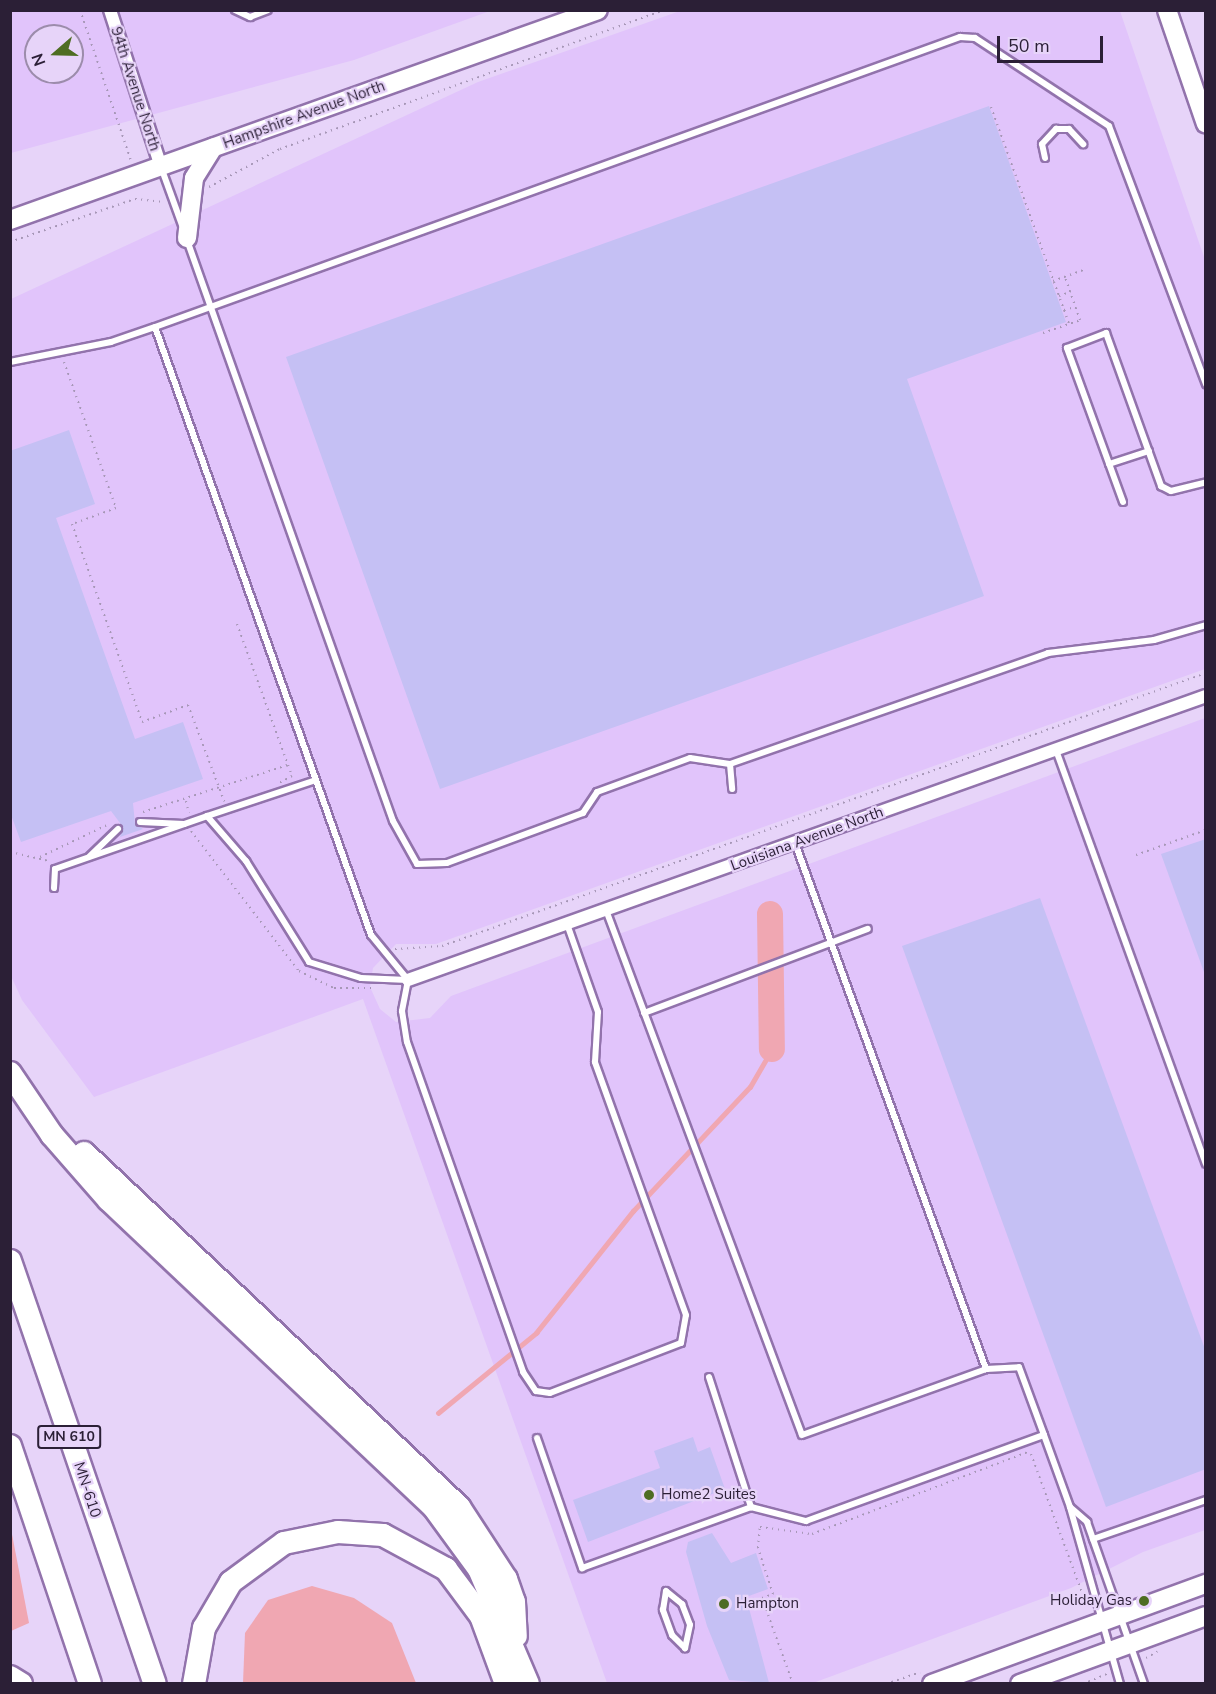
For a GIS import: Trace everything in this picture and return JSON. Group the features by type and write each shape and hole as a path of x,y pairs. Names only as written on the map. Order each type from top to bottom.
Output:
{"highway":[{"path":"15,1079 52,1135 109,1200 433,1506 479,1569 528,1683"},
{"name":"MN-610","path":"10,1262 154,1683"},
{"path":"10,1446 90,1683"},
{"path":"194,1683 204,1628 241,1572 284,1544 338,1532 391,1538 446,1569 480,1616 506,1683"},
{"path":"10,1679 20,1683"}],"street":[{"name":"94th Avenue North","path":"110,10 160,167"},
{"name":"Hampshire Avenue North","path":"10,220 598,10"},
{"path":"1167,10 1206,123"},
{"path":"187,238 194,178 213,147"},
{"name":"Louisiana Avenue North","path":"408,980 1206,696"},
{"path":"932,1683 1206,1584"},
{"path":"1020,1683 1206,1616"}],"lane":[{"path":"235,10 250,18 268,10"},
{"path":"10,362 154,327 960,38 975,38 1097,116 1119,139 1206,384"},
{"path":"1045,158 1042,144 1056,129 1069,129 1083,144"},
{"path":"160,167 212,307 393,821 417,864 447,863 583,813 597,792 690,758 730,764 1048,653 1146,641 1206,625"},
{"path":"154,327 371,935 408,980 402,1011 407,1042 523,1372 536,1391 550,1393 681,1343 686,1315 595,1062 598,1012 567,924"},
{"path":"1123,502 1067,348 1106,333 1149,451 1166,490 1206,482"},
{"path":"1109,464 1149,451"},
{"path":"1056,750 1206,1164"},
{"path":"730,764 732,789"},
{"path":"54,888 52,873 88,858 315,780"},
{"path":"207,816 246,861 309,962 328,971 374,979 408,980"},
{"path":"140,822 187,823"},
{"path":"88,858 118,829"},
{"path":"795,843 986,1369"},
{"path":"606,910 802,1435 986,1369 1019,1366 1070,1506 1120,1683"},
{"path":"644,1013 868,929"},
{"path":"709,1377 751,1507"},
{"path":"537,1438 582,1568 751,1507 806,1521 1044,1436"},
{"path":"1093,1539 1206,1500"},
{"path":"1070,1506 1087,1522 1144,1683"},
{"path":"666,1591 682,1604 690,1625 685,1648 672,1635 665,1616 666,1591"}],"path":[{"path":"81,10 129,153"},
{"path":"206,190 280,148 663,10"},
{"path":"991,106 1069,324"},
{"path":"10,242 135,199 156,202"},
{"path":"1053,281 1084,270"},
{"path":"1043,333 1080,320 1065,277"},
{"path":"1059,296 1070,292"},
{"path":"1064,310 1075,307"},
{"path":"60,351 116,508 72,524 142,722 189,705 227,810"},
{"path":"237,624 292,776 279,780 280,792"},
{"path":"387,954 400,947 442,946 1206,673"},
{"path":"137,814 186,801 288,765"},
{"path":"186,801 187,823 191,834 298,971 334,987 362,992 375,991 374,979"},
{"path":"40,857 115,822"},
{"path":"1136,855 1206,830"},
{"path":"10,852 48,857 52,873"},
{"path":"1027,1442 1086,1604"},
{"path":"793,1683 762,1598 774,1594 758,1548 760,1527 812,1534 1031,1454"}],"shaded area":[{"path":"11,11 490,11 354,60 11,153"},
{"path":"680,11 1120,11 1205,260 1205,669 436,944 396,944 373,968 370,987 380,1009 396,1022 430,1018 451,996 1205,718 1205,1530 1143,1552 1071,1588 813,1683 607,1683 363,999 94,1097 22,1000 11,976 11,299 478,82"},
{"path":"11,1529 29,1623 10,1631"},
{"path":"312,1586 354,1598 392,1623 416,1683 243,1683 245,1633 268,1600"}],"building":[{"path":"989,106 1066,322 907,379 984,596 440,789 286,357"},
{"path":"69,430 95,504 56,518 135,739 183,722 203,779 133,803 135,824 143,829 120,837 123,827 111,811 21,842 10,812 10,451"},
{"path":"1206,839 1206,972 1204,972 1161,854"},
{"path":"1040,898 1206,1352 1206,1469 1106,1507 902,946"},
{"name":"Home2 Suites","path":"693,1437 698,1452 710,1447 725,1489 588,1542 573,1500 660,1468 654,1451"},
{"name":"Hampton","path":"712,1533 731,1563 756,1553 768,1589 746,1597 769,1683 729,1680 707,1626 686,1552 688,1542"}],"waterway":[{"path":"770,914 772,1049"},
{"path":"438,1413 536,1333 633,1211 750,1087 772,1049"}],"place":[{"name":"Home2 Suites","path":"649,1495"},
{"name":"Holiday Gas","path":"1144,1601"},
{"name":"Hampton","path":"724,1604"}]}
